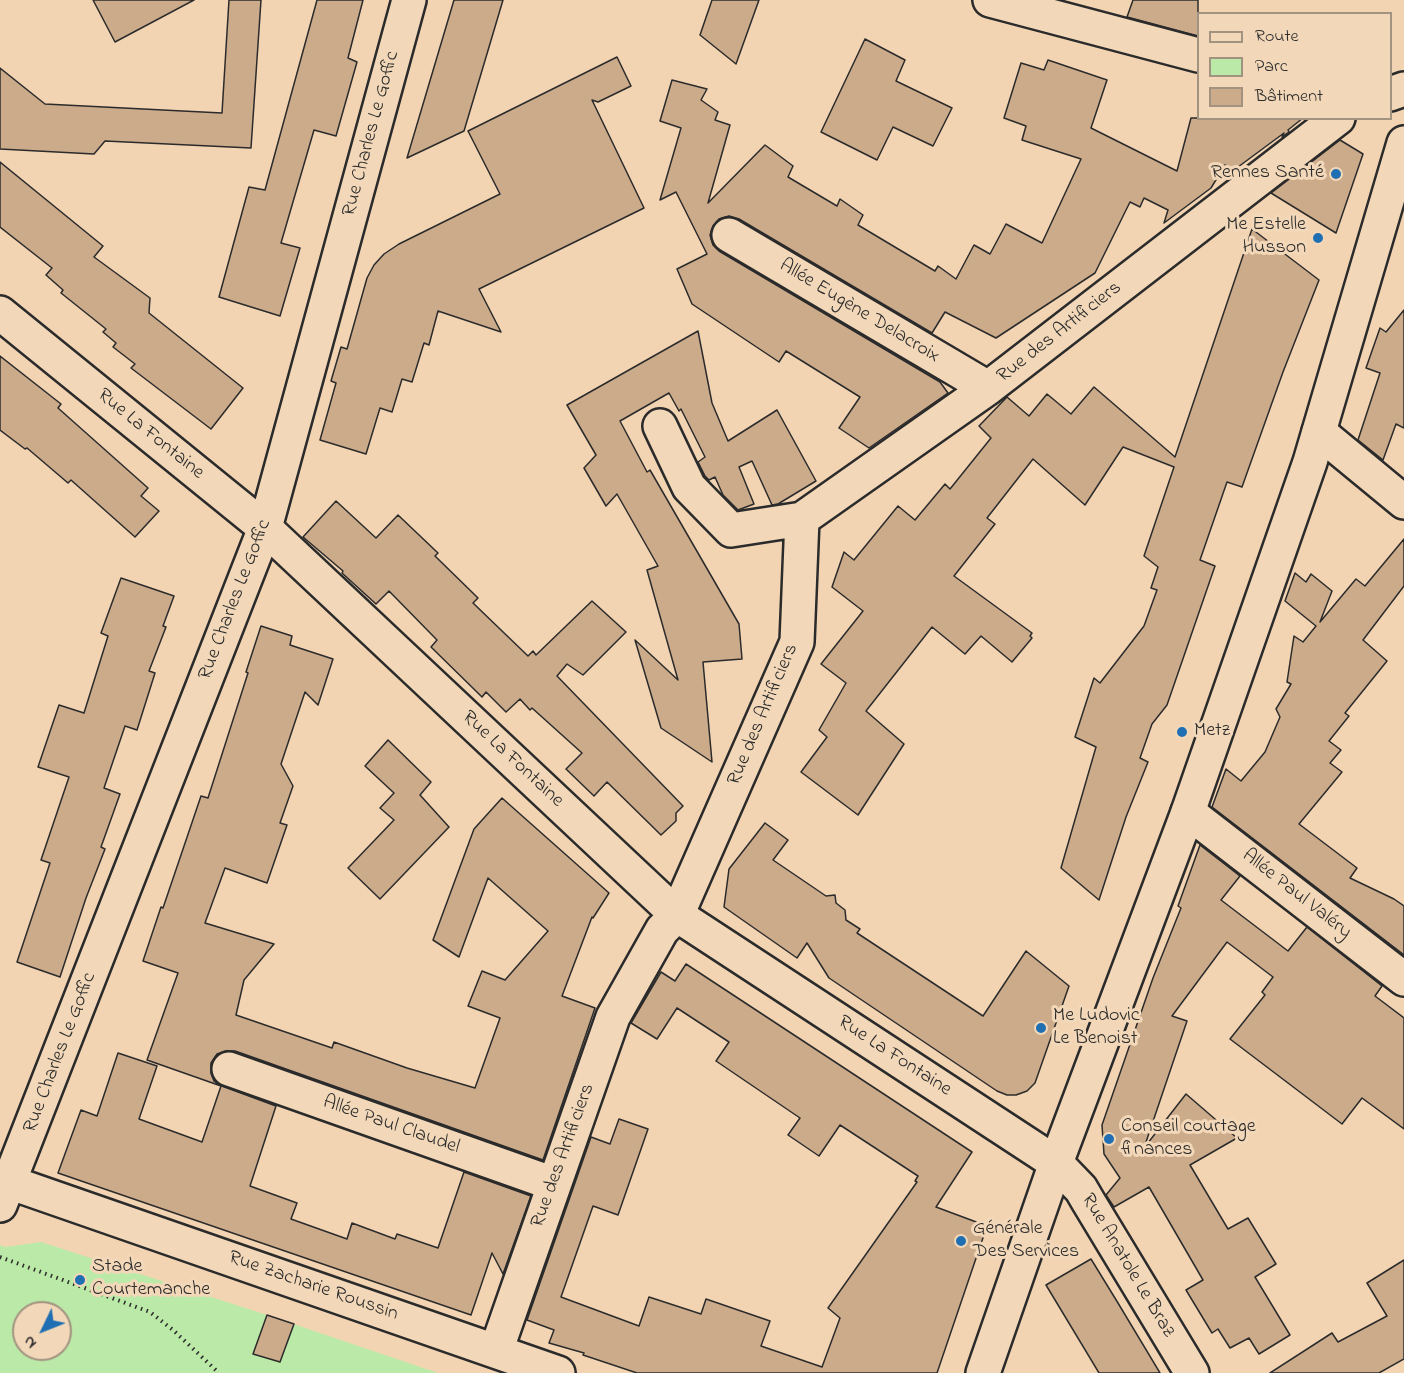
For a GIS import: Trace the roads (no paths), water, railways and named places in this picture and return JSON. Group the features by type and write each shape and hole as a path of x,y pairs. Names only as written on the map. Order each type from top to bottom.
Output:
{"street":[{"name":"Rue Charles Le Goffic","path":"3,1189 265,528 409,0"},
{"path":"990,0 1197,55"},
{"name":"Rue des Artificiers","path":"496,1351 614,1017 662,930 677,915 797,642 802,519 988,388 1335,120"},
{"path":"983,1373 1056,1163 1188,812 1319,432 1404,143"},
{"name":"Allée Eugène Delacroix","path":"729,235 988,388"},
{"name":"Rue La Fontaine","path":"0,313 265,528 677,915 1056,1163"},
{"path":"660,426 689,487 731,530 802,519"},
{"path":"1319,432 1404,502"},
{"name":"Allée Paul Valéry","path":"1188,812 1404,979"},
{"name":"Allée Paul Claudel","path":"229,1069 554,1184"},
{"name":"Rue Anatole Le Braz","path":"1056,1163 1085,1195 1192,1373"},
{"name":"Rue Zacharie Roussin","path":"3,1189 558,1373"}],"place":[{"name":"Rennes Santé","path":"1336,174"},
{"name":"Me Estelle Husson","path":"1318,238"},
{"name":"Metz","path":"1182,732"},
{"name":"Me Ludovic Le Benoist","path":"1041,1028"},
{"name":"Conseil courtage finances","path":"1109,1139"},
{"name":"Générale Des Services","path":"961,1241"},
{"name":"Stade Courtemanche","path":"80,1280"}]}
